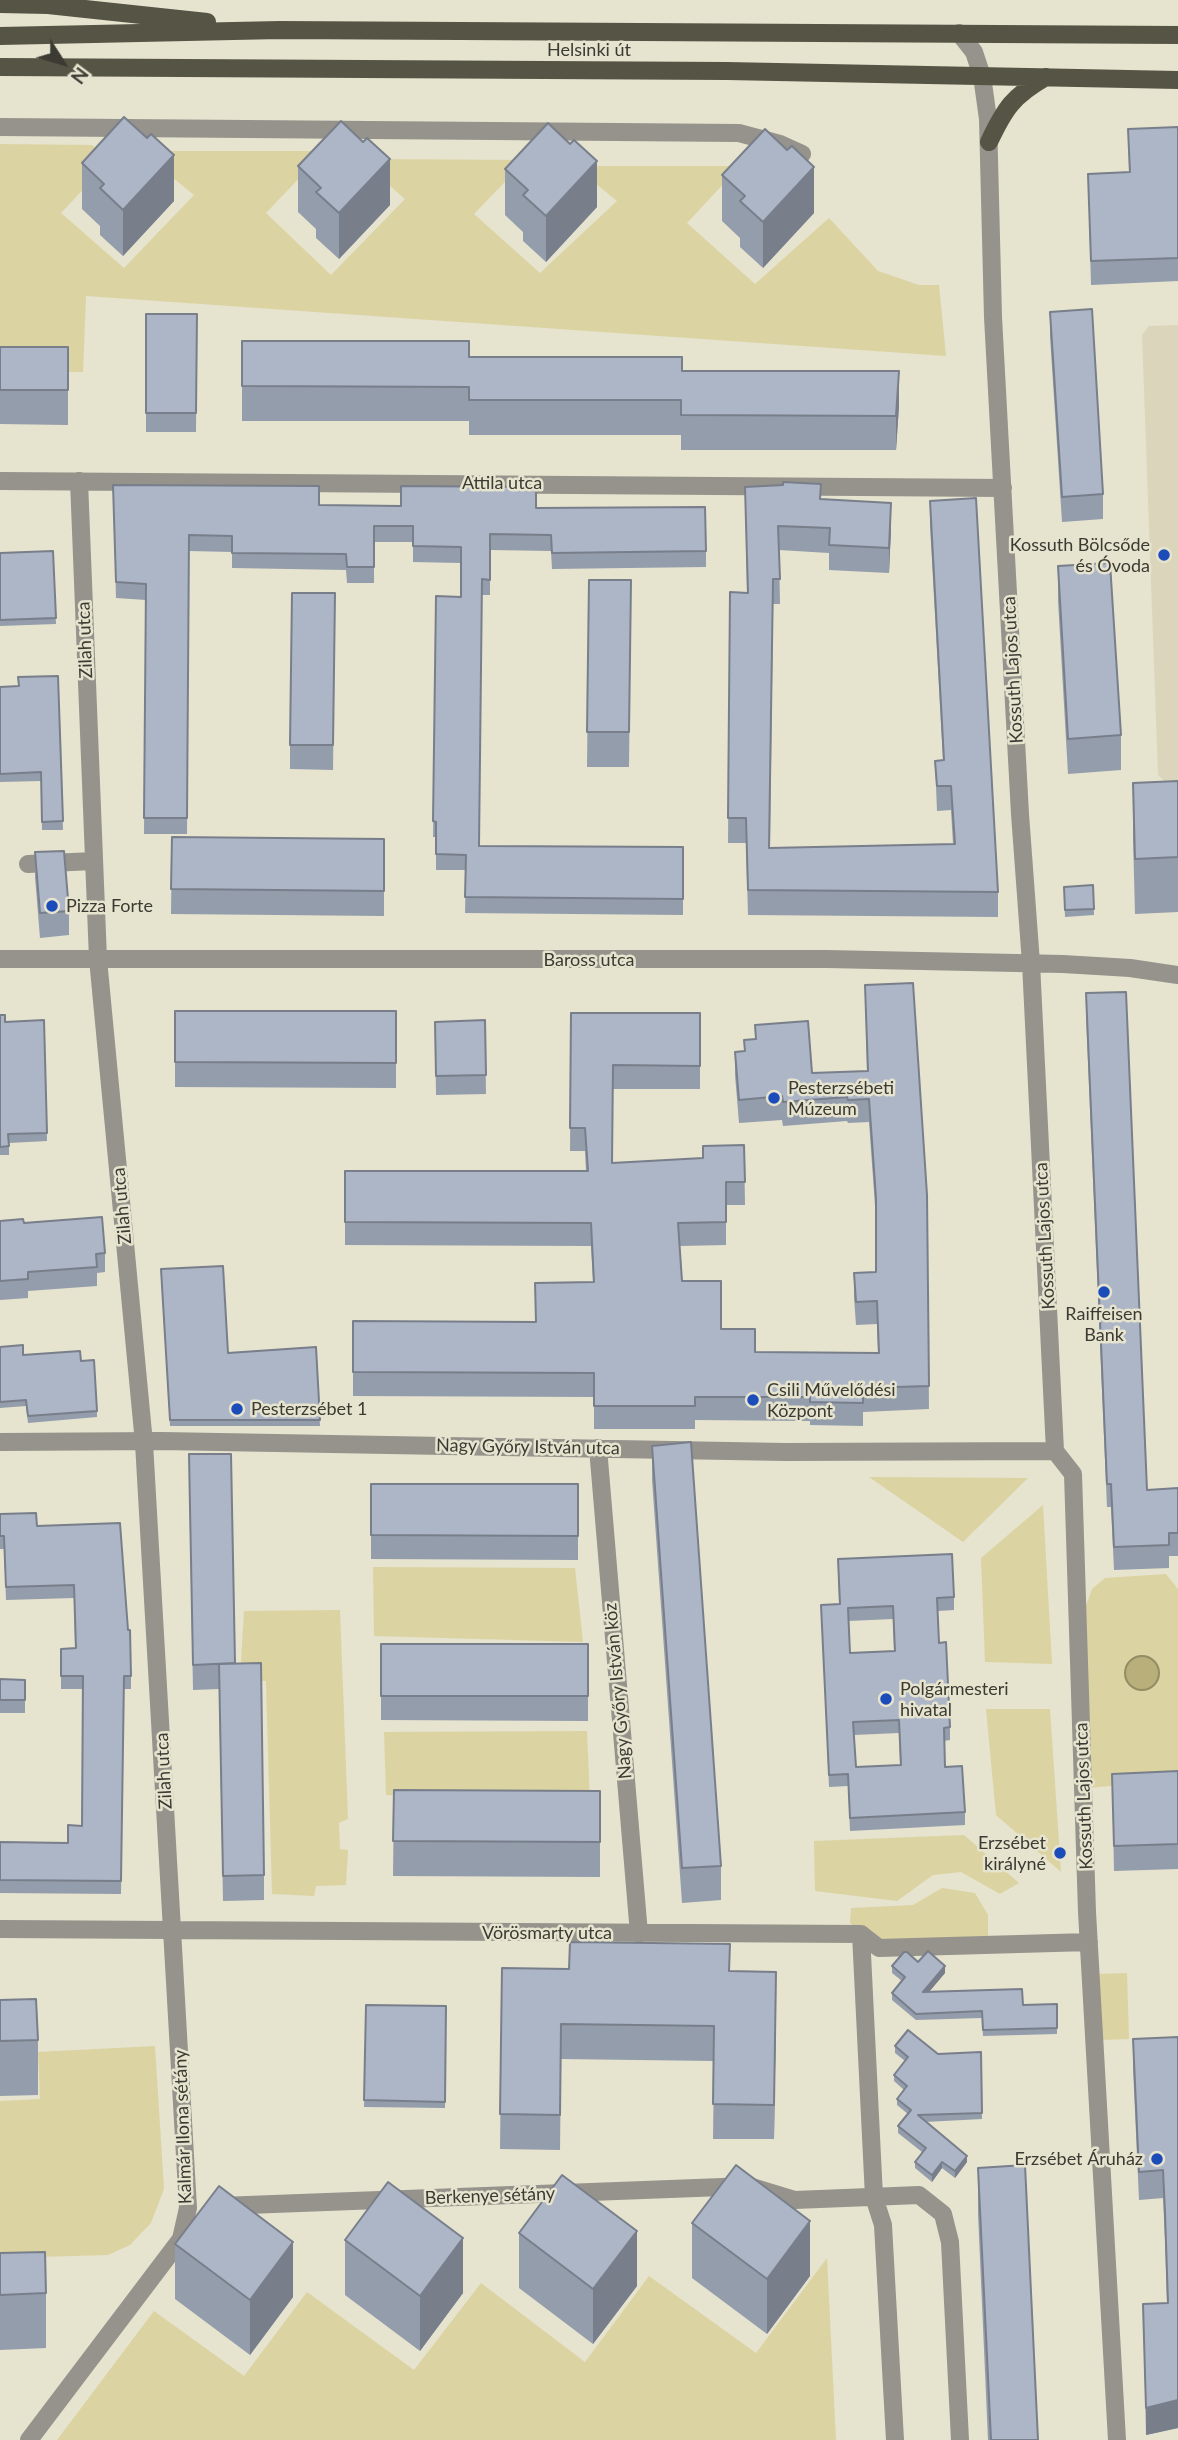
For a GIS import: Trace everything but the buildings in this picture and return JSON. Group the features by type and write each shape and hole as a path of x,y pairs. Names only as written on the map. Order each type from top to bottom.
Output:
{"main road":[{"path":"0,4 48,5 280,30"},
{"name":"Helsinki út","path":"0,36 280,30 1178,35"},
{"name":"Helsinki út","path":"0,67 727,71 1178,80"},
{"path":"0,79 48,68"},
{"path":"989,142 1005,109 1025,89 1046,77"}],"street":[{"name":"Kossuth Lajos utca","path":"959,33 974,52 987,104 993,317 1020,814 1031,963 1055,1451 1073,1474 1089,1942 1116,2440"},
{"path":"0,127 739,133 779,144 802,154"},
{"name":"Attila utca","path":"0,481 1003,488"},
{"name":"Zilah utca","path":"79,481 98,959 144,1443 173,1930"},
{"path":"28,864 94,861"},
{"name":"Baross utca","path":"0,959 827,959 1031,963 1130,968 1178,975"},
{"name":"Nagy Győry István utca","path":"0,1442 162,1441 785,1452 1055,1451"},
{"name":"Nagy Győry István köz","path":"598,1448 639,1934"},
{"name":"Vörösmarty utca","path":"0,1929 861,1934 880,1948 1089,1942"},
{"name":"Kalmár Ilona sétány","path":"29,2440 181,2239 188,2208 173,1930"},
{"path":"861,1934 874,2197 883,2225 895,2440"},
{"name":"Berkenye sétány","path":"188,2208 749,2186 795,2200 919,2195 943,2214 950,2242 960,2440"}],"shaded area":[{"path":"0,144 92,145 110,161 61,213 124,268 194,195 140,151 325,151 266,213 331,275 405,199 359,159 526,160 474,214 540,273 617,201 574,166 740,166 687,223 755,284 829,218 878,271 919,285 939,285 946,356 86,296 83,372 0,371"},
{"name":"Kossuth Bölcsőde és Óvoda","path":"1178,325 1178,785 1169,786 1158,775 1142,335 1149,326"},
{"path":"869,1477 1028,1478 963,1542"},
{"path":"1043,1505 1052,1664 985,1662 981,1558"},
{"path":"373,1567 575,1568 583,1642 374,1636"},
{"path":"1166,1574 1178,1589 1178,1780 1088,1788 1086,1606 1092,1589 1105,1578"},
{"path":"340,1610 348,1819 339,1823 340,1849 348,1850 346,1885 316,1886 314,1896 272,1894 266,1681 240,1680 244,1611"},
{"path":"1142,1656 1154,1661 1159,1673 1154,1685 1142,1690 1130,1685 1125,1673 1130,1661"},
{"path":"986,1709 1050,1709 1061,1872 996,1815"},
{"path":"587,1731 590,1801 386,1795 384,1732"},
{"path":"964,1835 1019,1883 1000,1894 961,1872 933,1875 897,1901 815,1891 814,1841"},
{"path":"942,1888 975,1893 988,1915 988,1945 879,1948 850,1923 851,1908 913,1905"},
{"path":"1127,1973 1129,2039 1100,2040 1097,1974"},
{"path":"155,2046 164,2189 151,2223 130,2245 108,2255 0,2258 0,2101 40,2099 38,2052"},
{"path":"827,2258 836,2440 57,2440 154,2311 244,2376 307,2292 414,2370 481,2283 585,2362 649,2276 756,2353"}],"place":[{"name":"Kossuth Bölcsőde és Óvoda","path":"1164,555"},
{"name":"Pizza Forte","path":"52,906"},
{"name":"Pesterzsébeti Múzeum","path":"774,1098"},
{"name":"Raiffeisen Bank","path":"1104,1292"},
{"name":"Csili Művelődési Központ","path":"753,1400"},
{"name":"Pesterzsébet 1","path":"237,1409"},
{"name":"Polgármesteri hivatal","path":"886,1699"},
{"name":"Erzsébet királyné","path":"1060,1853"},
{"name":"Erzsébet Áruház","path":"1157,2159"}]}
